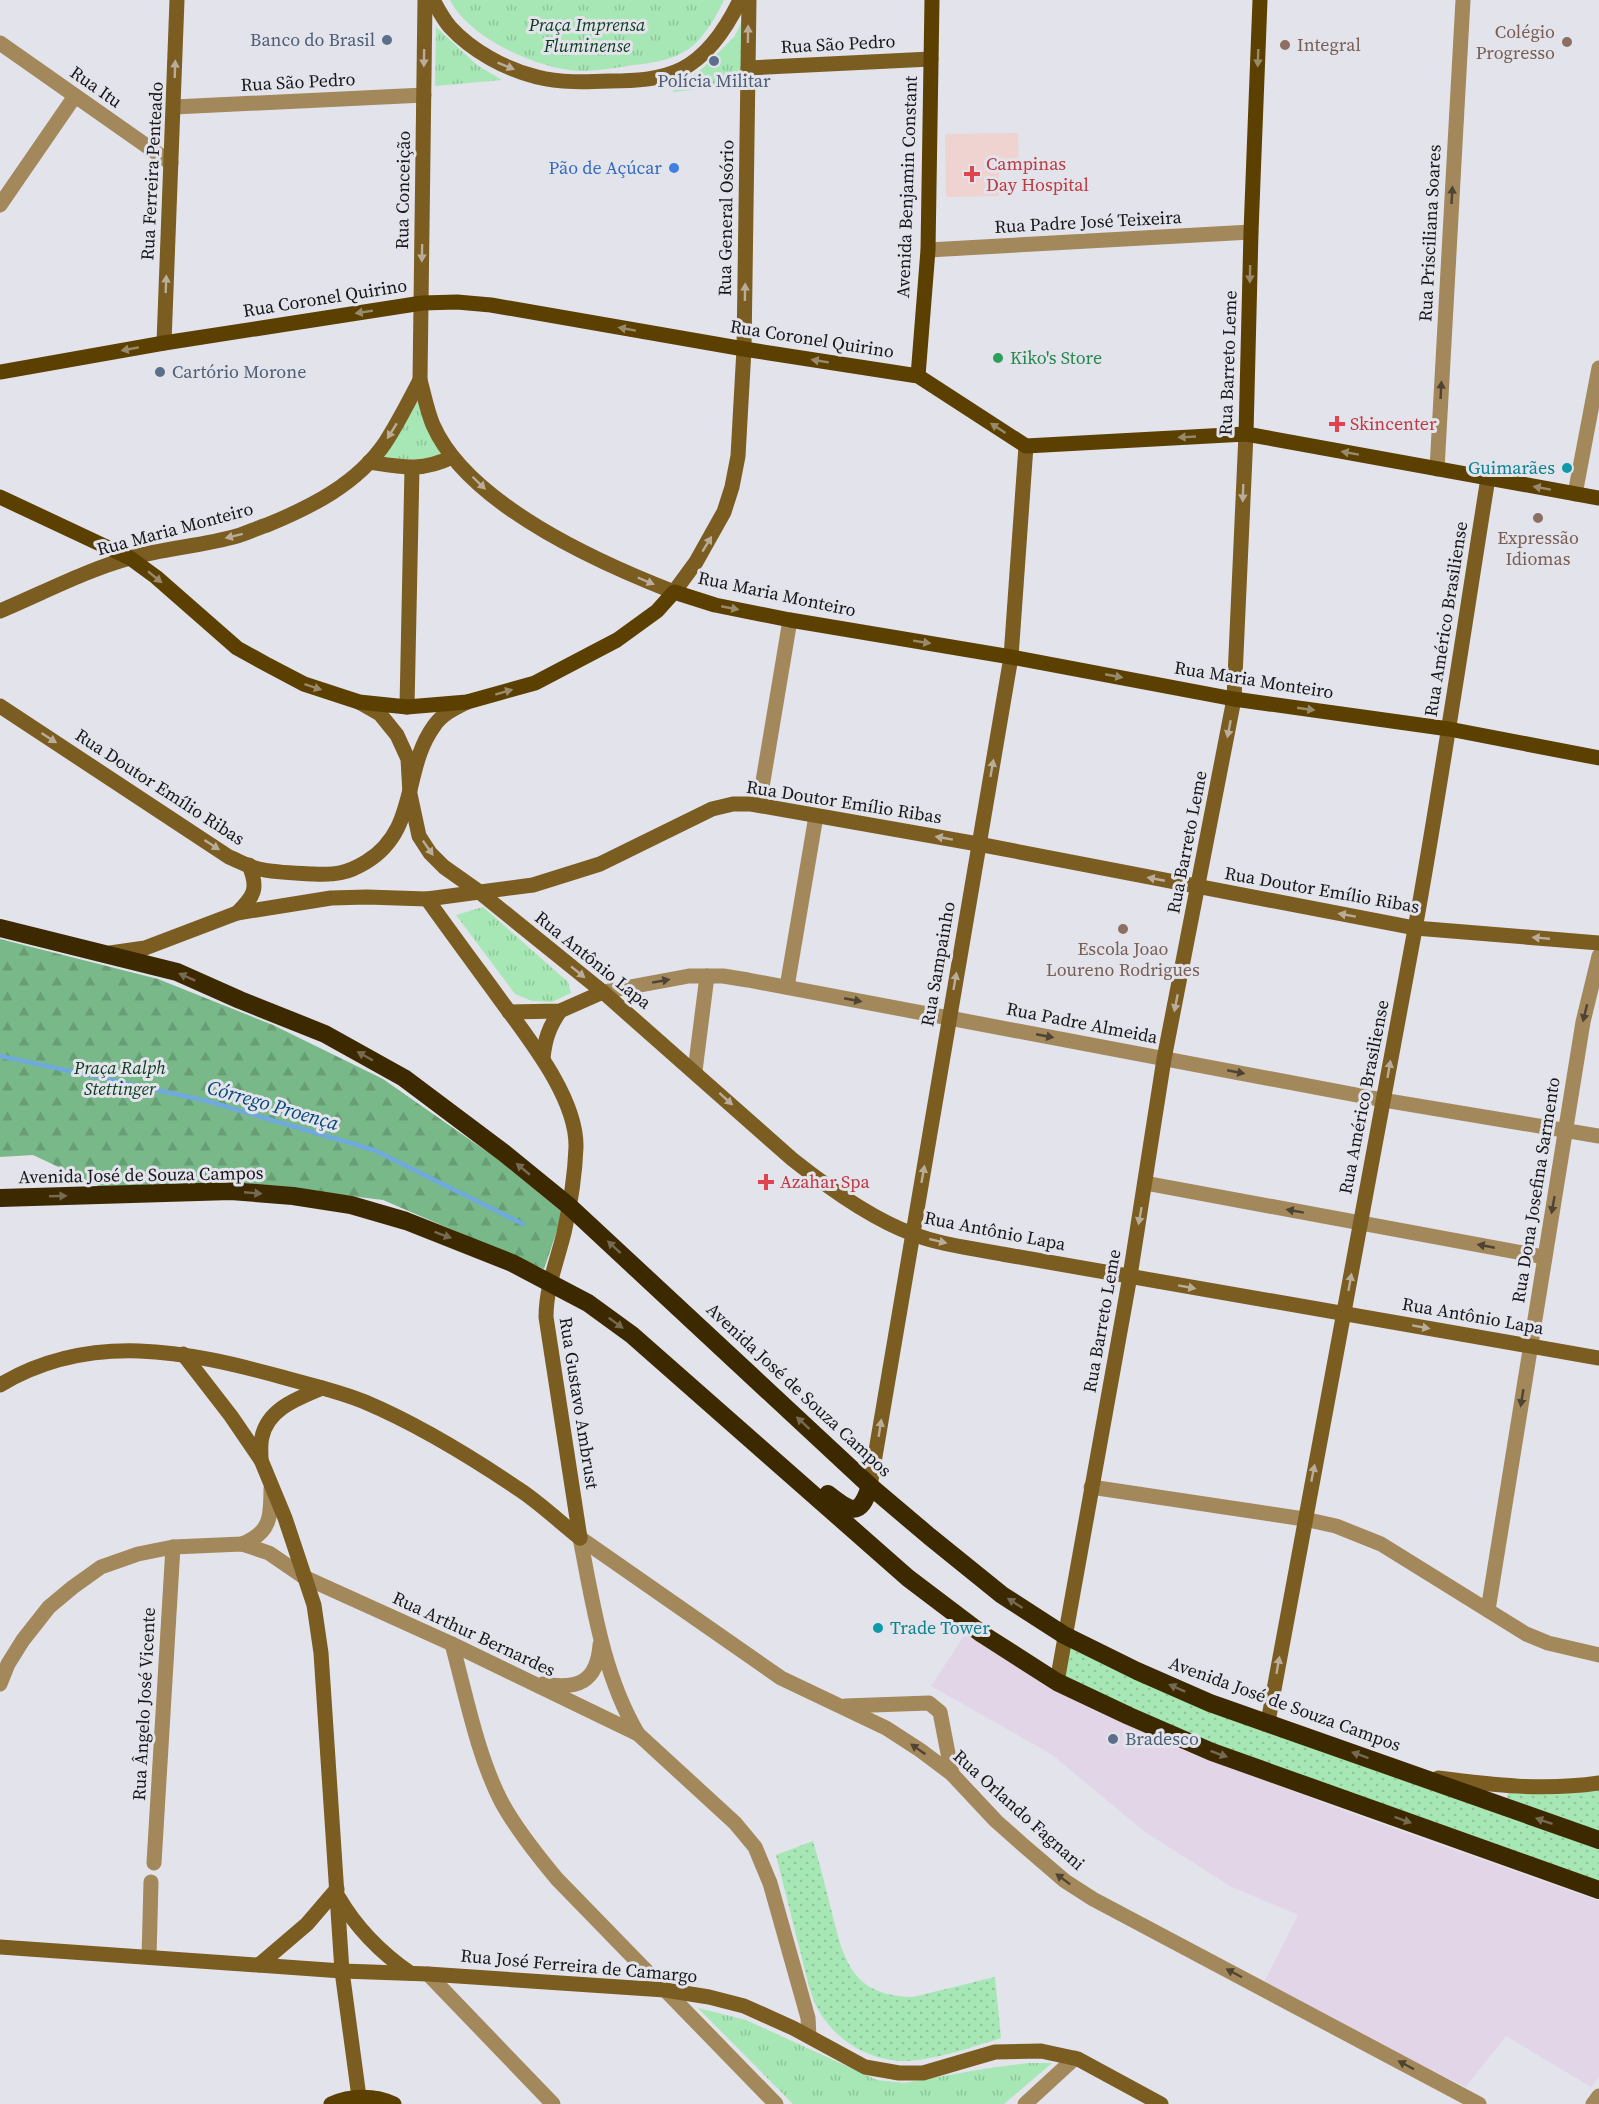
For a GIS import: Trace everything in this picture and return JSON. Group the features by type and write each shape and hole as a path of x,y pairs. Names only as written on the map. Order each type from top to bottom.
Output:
{"highway":[{"name":"Avenida José de Souza Campos","path":"0,928 177,972 326,1034 404,1078 504,1153 568,1206 870,1486 964,1566 1002,1595 1064,1635 1137,1671 1210,1703 1599,1840"},
{"name":"Avenida José de Souza Campos","path":"0,1198 220,1191 293,1196 351,1205 406,1221 466,1244 550,1282 588,1303 632,1335 908,1578 953,1614 1057,1682 1212,1752 1599,1890"},
{"path":"755,1444 794,1468 848,1508 855,1509 861,1506 866,1500 870,1486"}],"main road":[{"name":"Avenida Benjamin Constant","path":"918,376 928,250 932,0"},
{"name":"Rua Barreto Leme","path":"1246,434 1260,0"},
{"name":"Rua Coronel Quirino","path":"0,378 7,371 164,343 422,303 457,302 491,305 744,349 918,376 1026,446"},
{"path":"1026,446 1246,434 1599,498"},
{"name":"Rua General Osório","path":"0,497 130,558 156,577 237,648 304,684 359,702 407,706 467,702 535,683 617,640 657,611 674,592"},
{"name":"Rua Maria Monteiro","path":"674,592 714,605 790,620 1011,657 1234,699 1449,729 1599,758"},
{"path":"331,2104 359,2097 384,2099 394,2104"}],"street":[{"name":"Rua Ferreira Penteado","path":"164,343 177,0"},
{"name":"Rua Conceição","path":"420,380 425,0"},
{"path":"433,0 449,26 495,61 536,77 577,82 645,79 666,75 683,68 699,58 714,43 740,0"},
{"name":"Rua General Osório","path":"674,592 711,538 724,512 738,456 744,349 749,0"},
{"name":"Rua Prisciliana Soares","path":"1437,469 1462,0"},
{"name":"Rua Itu","path":"0,43 171,163"},
{"name":"Rua São Pedro","path":"748,68 931,58"},
{"name":"Rua São Pedro","path":"174,107 424,95"},
{"path":"0,205 75,96"},
{"name":"Rua Padre José Teixeira","path":"928,250 1251,232"},
{"path":"1575,494 1599,368"},
{"name":"Rua Maria Monteiro","path":"420,380 432,424 452,456 489,493 511,510 594,559 674,592"},
{"name":"Rua Maria Monteiro","path":"0,611 130,558 238,536 296,513 325,498 349,481 384,444 420,380"},
{"name":"Rua Barreto Leme","path":"1057,1682 1130,1276 1164,1059 1234,699 1246,434"},
{"name":"Rua Sampainho","path":"870,1486 1011,657 1026,446"},
{"path":"369,462 412,468 436,465 452,456"},
{"path":"407,706 412,468"},
{"name":"Rua Américo Brasiliense","path":"1268,1722 1415,928 1488,478"},
{"path":"759,805 790,620"},
{"path":"359,702 380,714 397,735 408,759 410,794"},
{"name":"Rua Doutor Emílio Ribas","path":"0,706 229,857 258,869 323,874 350,871 377,855 393,839 404,816 418,757 425,739 435,723 448,712 467,702"},
{"name":"Rua Antônio Lapa","path":"410,794 419,836 430,853 444,867 478,891 603,992 792,1159 818,1179 891,1224 912,1234 1002,1254 1599,1358"},
{"name":"Rua Doutor Emílio Ribas","path":"99,954 145,948 237,913 331,898 427,899 532,885 600,864 712,809 733,804 759,805 978,844 1415,928 1599,943"},
{"path":"787,987 816,816"},
{"path":"237,913 252,898 255,881 249,865"},
{"path":"350,871 353,887 367,897"},
{"name":"Rua Gustavo Ambrust","path":"427,899 543,1058 564,1099 571,1120 576,1144 564,1231 546,1299 546,1317 580,1538 601,1636 613,1680 627,1716 638,1734"},
{"name":"Rua Dona Josefina Sarmento","path":"1488,1610 1582,1022 1599,956"},
{"name":"Rua Padre Almeida","path":"560,1011 603,992 689,976 731,977 1383,1100 1599,1136"},
{"path":"695,1071 707,976"},
{"path":"509,1012 560,1011"},
{"path":"543,1058 545,1039 560,1011"},
{"path":"1145,1183 1544,1257"},
{"path":"3,1382 53,1361 86,1353 130,1350 183,1354 254,1369 363,1401 402,1420 444,1443 524,1493 580,1538"},
{"path":"183,1354 231,1416 261,1460 285,1518 314,1605 321,1653 342,1971 359,2097"},
{"path":"261,1460 262,1436 268,1422 279,1409 322,1388"},
{"path":"1091,1487 1304,1519 1336,1526 1381,1544 1526,1634 1548,1643 1599,1655"},
{"path":"243,1544 256,1539 264,1531 270,1516 271,1488"},
{"name":"Rua Orlando Fagnani","path":"580,1538 781,1678 886,1728 952,1774 996,1821 1065,1881 1084,1893 1454,2098 1479,2104"},
{"name":"Rua Arthur Bernardes","path":"0,1684 8,1664 23,1640 49,1607 101,1567 138,1554 173,1547 243,1544 269,1553 304,1577 452,1644 638,1734 735,1824 755,1847 770,1883 808,2018 809,2036"},
{"name":"Rua Ângelo José Vicente","path":"154,1863 173,1547"},
{"path":"530,1682 558,1687 574,1686 584,1681 594,1673 599,1660 601,1636"},
{"path":"452,1644 485,1763 501,1802 531,1848 557,1879 776,2104"},
{"path":"838,1706 929,1703 940,1712 952,1774"},
{"path":"1413,1774 1502,1787 1559,1788 1599,1783"},
{"path":"149,1957 151,1882"},
{"path":"259,1965 307,1924 337,1892"},
{"path":"337,1892 360,1930 376,1947 410,1973"},
{"name":"Rua José Ferreira de Camargo","path":"0,1947 342,1971 428,1974 665,1990 709,1997 744,2006 809,2036 866,2067 899,2073 923,2073 995,2052 1041,2050 1075,2058 1161,2104"},
{"path":"428,1974 553,2104"},
{"path":"1024,2104 1075,2058"},
{"path":"1593,2104 1599,2096"}],"shaded area":[{"name":"Campinas Day Hospital","path":"1018,133 1019,163 999,164 999,196 946,197 945,134"},
{"path":"966,1633 1208,1759 1364,1818 1599,1901 1599,2077 1591,2087 1506,2036 1466,2087 1261,1988 1298,1915 1230,1886 1145,1832 1051,1754 931,1686"}],"green space":[{"name":"Praça Imprensa Fluminense","path":"450,0 724,0 705,32 695,44 683,52 655,62 585,71 553,67 502,47 471,26"},
{"path":"747,12 740,85 672,92 704,67 734,37"},
{"path":"436,27 477,65 502,80 435,86"},
{"path":"418,401 442,453 421,459 384,457"},
{"path":"483,907 568,982 571,993 552,1002 532,1001 515,994 456,915"},
{"name":"Praça Ralph Stettinger","path":"0,939 158,979 273,1025 383,1079 496,1158 563,1213 544,1269 383,1200 243,1183 101,1187 33,1155 0,1157"},
{"path":"1069,1645 1599,1846 1599,1883 1206,1742 1063,1679"},
{"path":"1599,1786 1599,1831 1506,1802 1508,1792"},
{"path":"813,1841 836,1931 854,1973 864,1983 877,1990 893,1995 913,1997 995,1977 1001,2038 932,2058 908,2061 879,2057 865,2052 840,2037 821,2014 811,1993 776,1855"},
{"path":"698,2008 746,2020 877,2080 904,2083 983,2069 1028,2063 1052,2063 1004,2104 793,2104"}],"waterway":[{"name":"Córrego Proença","path":"0,1056 207,1101 374,1150 523,1224"}],"place":[{"name":"Banco do Brasil","path":"387,40"},
{"name":"Colégio Progresso","path":"1567,42"},
{"name":"Integral","path":"1285,45"},
{"name":"Polícia Militar","path":"714,61"},
{"name":"Pão de Açúcar","path":"674,168"},
{"name":"Campinas Day Hospital","path":"972,174"},
{"name":"Kiko's Store","path":"998,358"},
{"name":"Cartório Morone","path":"160,372"},
{"name":"Skincenter","path":"1337,424"},
{"name":"Guimarães","path":"1567,468"},
{"name":"Expressão Idiomas","path":"1538,518"},
{"name":"Escola Joao Loureno Rodrigues","path":"1123,929"},
{"name":"Azahar Spa","path":"766,1182"},
{"name":"Trade Tower","path":"878,1628"},
{"name":"Bradesco","path":"1113,1739"}]}
